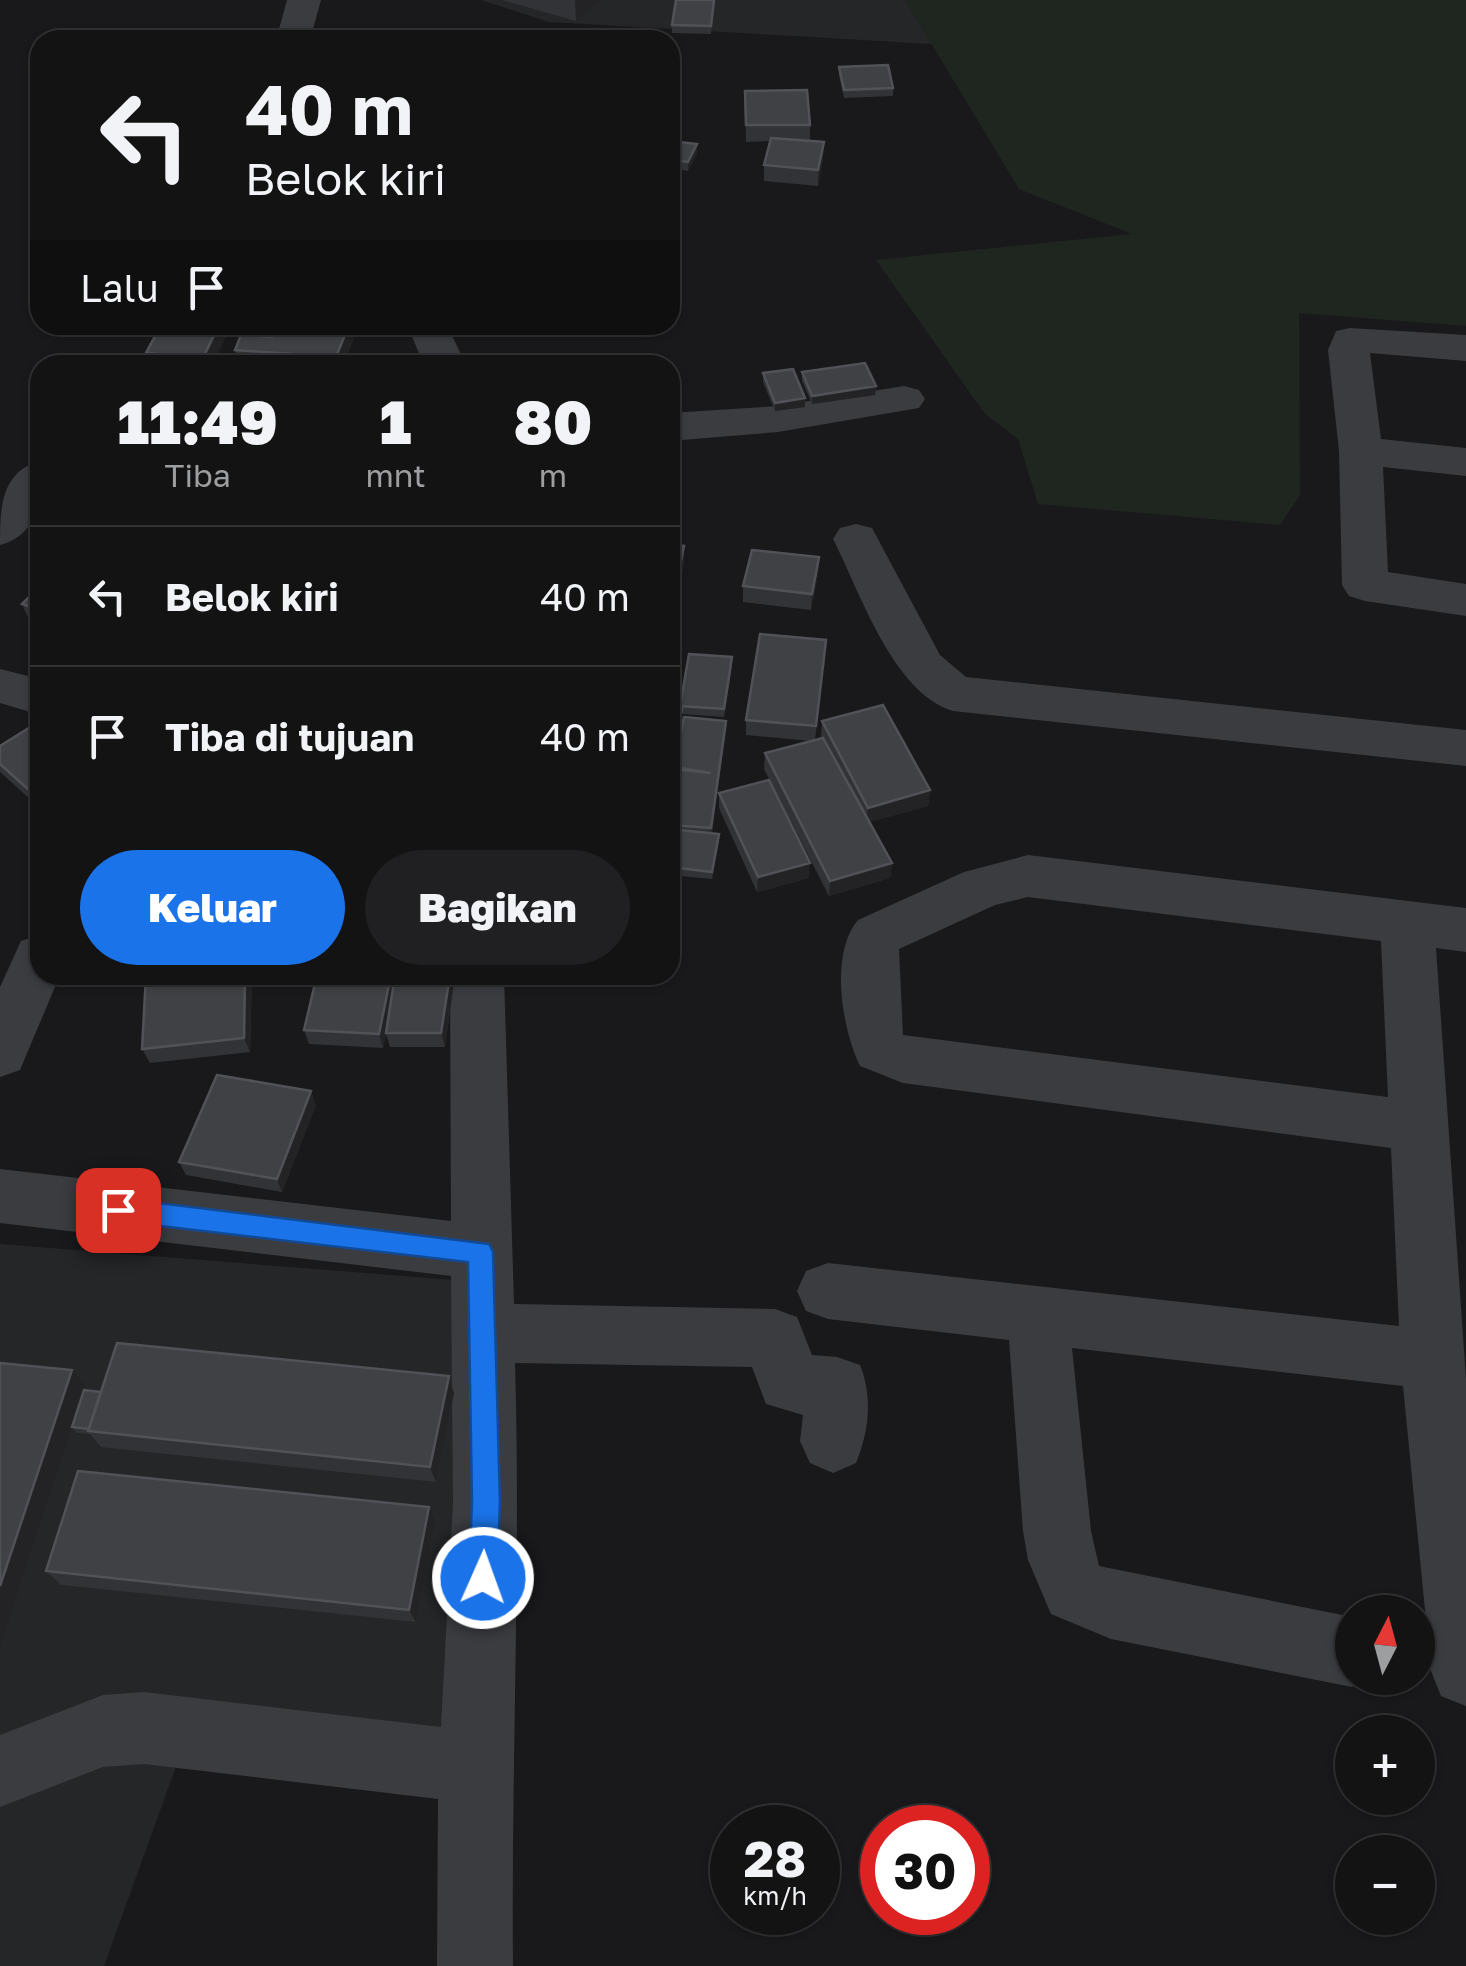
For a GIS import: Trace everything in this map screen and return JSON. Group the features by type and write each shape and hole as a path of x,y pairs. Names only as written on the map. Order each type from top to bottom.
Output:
{"street":[{"path":"296,30 304,0"},
{"path":"1466,348 1350,340 1361,451 1365,585 1466,600"},
{"path":"680,426 778,419 904,400"},
{"path":"1361,451 1466,462"},
{"path":"0,530 30,490"},
{"path":"856,539 922,666 953,693 1466,748"},
{"path":"0,686 30,694"},
{"path":"1417,1126 903,1059 879,1048 873,1032 871,951 877,935 1007,879 1048,877 1436,927 1417,1126 1432,1360 1466,1672 1435,1667"},
{"path":"0,1052 30,981"},
{"path":"474,1966 475,1767 486,1502 478,985"},
{"path":"0,1196 480,1252"},
{"path":"828,1291 1432,1360"},
{"path":"1038,1318 1057,1531 1062,1560 1075,1590 1111,1605 1335,1649"},
{"path":"482,1332 775,1338 790,1382 837,1387 833,1441"},
{"path":"0,1770 103,1731 144,1728 475,1767"}],"shaded area":[{"path":"481,0 905,0 932,44 549,22"},
{"path":"905,0 1466,0 1466,326 1299,313 1300,495 1280,525 1038,504 1018,439 985,414 876,260 1132,234 1019,189"},
{"path":"0,1244 479,1282 465,1732 195,1714 104,1966 0,1966"}],"building":[{"path":"676,0 714,0 711,26 672,25"},
{"path":"888,65 893,88 844,90 839,67"},
{"path":"807,90 810,125 746,125 745,91"},
{"path":"771,138 824,142 818,170 764,165"},
{"path":"680,142 697,144 688,162 680,161"},
{"path":"156,335 214,335 204,355 146,353"},
{"path":"241,335 345,335 337,355 235,350"},
{"path":"865,363 876,386 812,396 802,372"},
{"path":"793,369 805,398 775,403 763,373"},
{"path":"752,550 819,557 812,594 743,586"},
{"path":"760,634 826,640 816,726 746,720"},
{"path":"689,654 732,657 724,709 680,706"},
{"path":"883,705 930,790 868,808 822,721"},
{"path":"684,717 726,721 711,828 680,826 680,770 711,773 680,768"},
{"path":"30,727 30,791 0,764 0,746"},
{"path":"823,738 892,863 830,881 765,753"},
{"path":"769,780 810,863 758,877 719,793"},
{"path":"680,830 719,834 712,872 680,868"},
{"path":"145,985 245,985 244,1038 142,1049"},
{"path":"315,985 389,985 379,1034 304,1030"},
{"path":"393,985 448,985 441,1033 386,1033"},
{"path":"217,1075 311,1091 277,1179 179,1162"},
{"path":"117,1343 449,1376 430,1467 88,1431"},
{"path":"0,1363 72,1370 0,1586"},
{"path":"84,1390 101,1392 89,1429 72,1427"},
{"path":"78,1471 429,1507 409,1610 46,1571"}],"route":[{"path":"118,1210 480,1252 486,1502 483,1578"}]}
